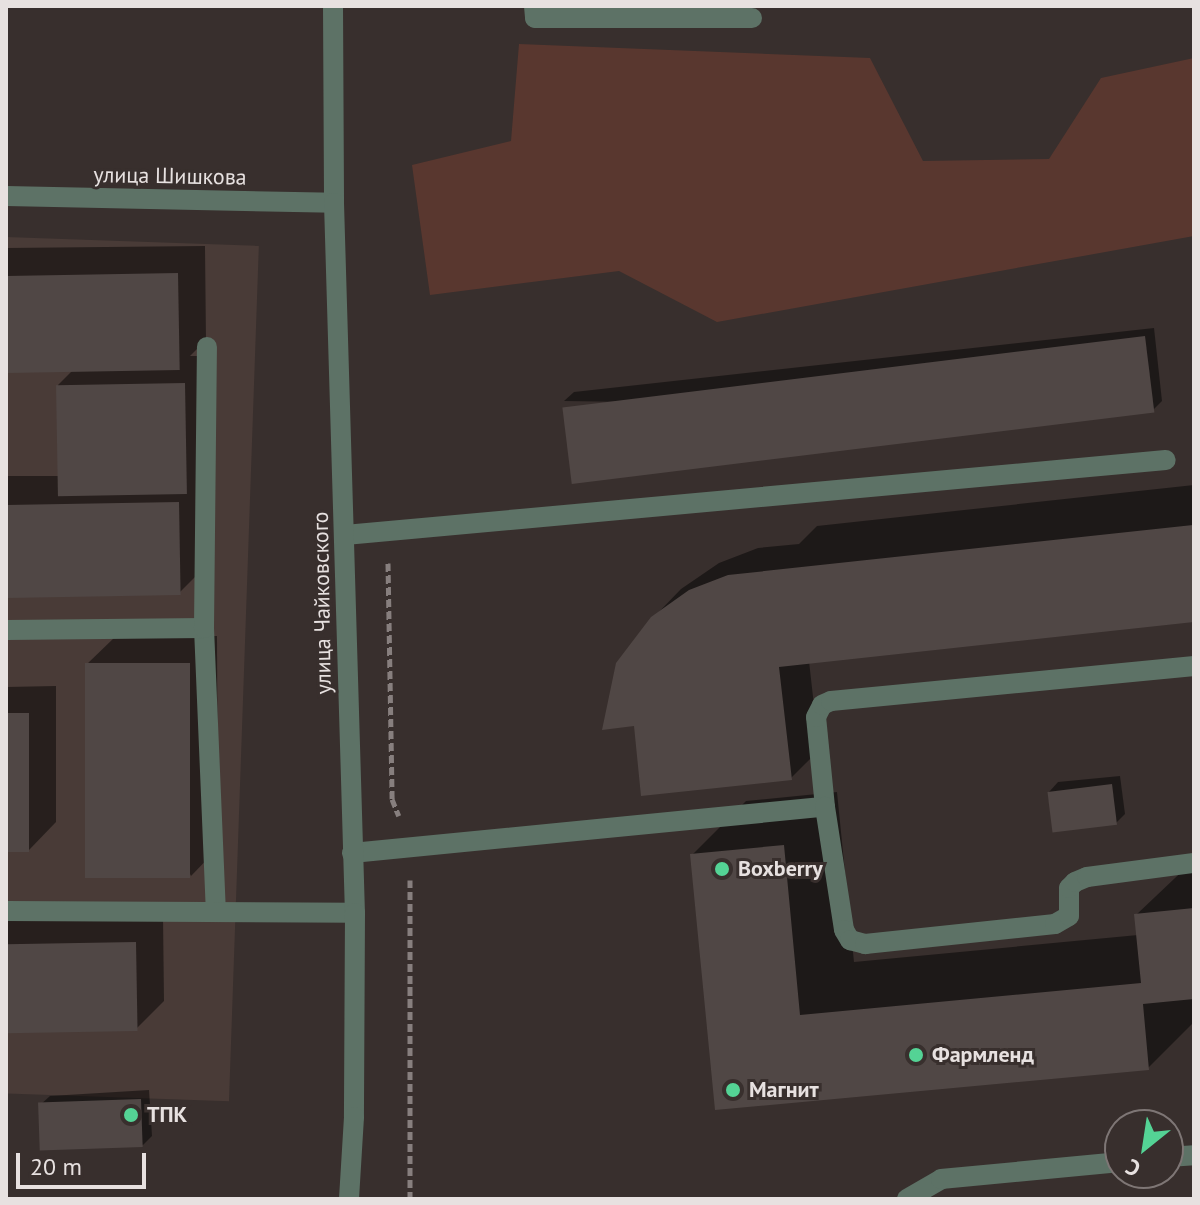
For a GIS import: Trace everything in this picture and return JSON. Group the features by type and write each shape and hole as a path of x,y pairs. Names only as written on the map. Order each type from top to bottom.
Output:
{"street":[{"name":"улица Чайковского","path":"333,6 334,203 355,913 354,1117 349,1199"},
{"path":"534,6 535,18 752,18"},
{"name":"улица Шишкова","path":"6,196 334,203"},
{"path":"207,347 204,628 216,911"},
{"path":"345,535 1166,460"},
{"path":"6,630 204,628"},
{"path":"1194,666 831,701 822,705 816,717 825,807 844,930 858,944 1055,924 1069,916 1069,888 1075,882 1087,877 1194,863"},
{"path":"352,853 825,807"},
{"path":"6,911 355,913"},
{"path":"907,1199 941,1179 1104,1164"}],"shaded area":[{"path":"519,44 870,58 923,161 1049,159 1101,78 1194,58 1194,236 717,322 619,271 430,295 412,165 511,141"},
{"path":"6,237 259,246 229,1101 6,1094"}],"building":[{"path":"178,273 180,370 8,373 6,276"},
{"path":"1145,336 1154,412 572,484 562,408"},
{"path":"185,383 187,494 58,496 56,385"},
{"path":"179,502 181,595 8,598 6,505"},
{"path":"1193,525 1194,622 779,667 792,780 641,796 634,726 602,730 616,663 651,617 689,590 728,575"},
{"path":"85,663 190,663 190,878 85,878"},
{"path":"6,713 29,713 29,852 6,852"},
{"path":"1112,784 1117,825 1052,833 1047,792"},
{"path":"784,845 800,1015 1141,983 1134,914 1194,908 1194,999 1143,1004 1149,1070 715,1110 690,854"},
{"path":"136,942 138,1031 8,1033 6,944"},
{"path":"141,1099 143,1147 40,1151 38,1103"}],"place":[{"name":"Boxberry","path":"722,869"},
{"name":"Фармленд","path":"916,1055"},
{"name":"Магнит","path":"733,1090"},
{"name":"ТПК","path":"131,1115"}]}
